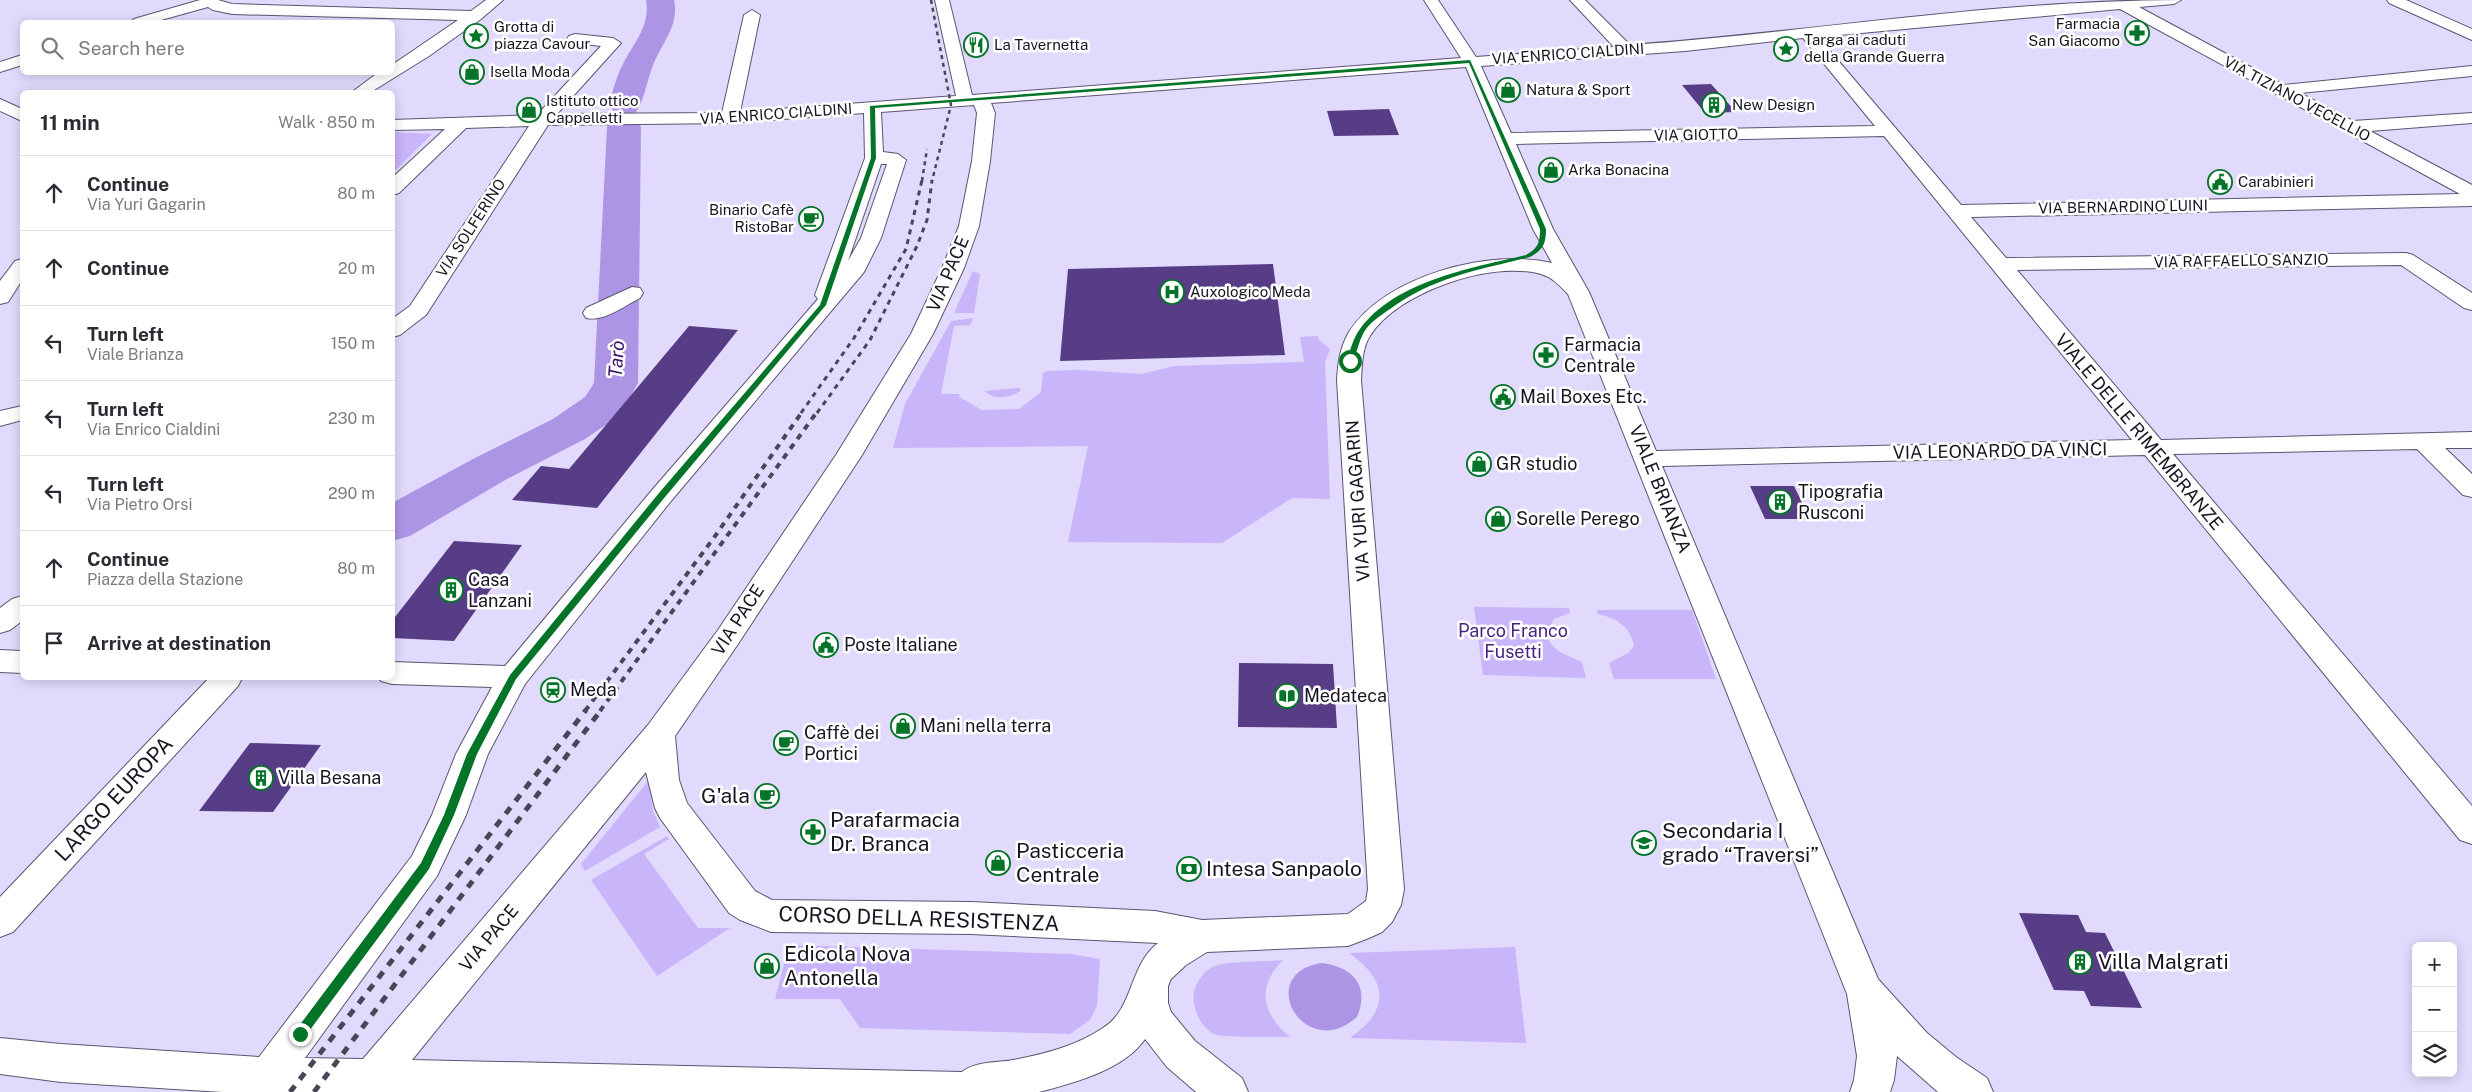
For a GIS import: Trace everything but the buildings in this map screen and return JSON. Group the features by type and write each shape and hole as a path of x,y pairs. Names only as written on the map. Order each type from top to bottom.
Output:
{"street":[{"path":"309,15 334,0"},
{"path":"395,70 423,53 496,0"},
{"name":"VIA PACE","path":"367,1085 659,734 728,637 849,455 922,334 954,266 969,226 981,161 986,113 973,100 942,0"},
{"name":"VIALE BRIANZA","path":"1431,0 1470,61 1543,229 1578,292 1864,990 1878,1060 1876,1078 1870,1092"},
{"path":"1577,0 1626,50"},
{"name":"VIA ENRICO CIALDINI","path":"395,125 542,120 730,118 1626,50 2174,0"},
{"path":"2394,0 2472,35"},
{"path":"147,20 209,1 218,7 232,9 309,15 476,16"},
{"name":"VIA TIZIANO VECELLIO","path":"2122,4 2472,193"},
{"path":"730,118 752,14"},
{"name":"VIALE DELLE RIMEMBRANZE","path":"1807,33 1997,264 2472,830"},
{"name":"VIA SOLFERINO","path":"395,328 418,310 542,120 613,43 575,39"},
{"path":"0,67 20,61"},
{"path":"2282,90 2472,71"},
{"path":"363,90 387,75"},
{"path":"0,104 20,115"},
{"path":"268,1076 425,866 449,815 472,754 513,677 662,495 853,272 871,238 897,160 882,158 872,107"},
{"path":"2350,127 2472,118"},
{"path":"395,187 461,123"},
{"name":"VIA GIOTTO","path":"1504,139 1888,130"},
{"name":"VIA BERNARDINO LUINI","path":"1954,210 2472,200"},
{"path":"1501,264 1538,251 1543,242 1543,229"},
{"name":"VIA RAFFAELLO SANZIO","path":"1997,264 2406,259 2472,303"},
{"name":"VIA YURI GAGARIN","path":"1378,916 1385,901 1386,890 1349,380 1350,361 1361,332 1372,319 1387,306 1425,284 1478,268 1518,263 1546,268 1556,272 1578,292"},
{"path":"0,297 20,268"},
{"path":"594,313 632,293"},
{"path":"395,310 418,310"},
{"path":"0,419 20,413"},
{"path":"2422,440 2472,489"},
{"name":"VIA LEONARDO DA VINCI","path":"1648,459 2472,440"},
{"path":"0,623 20,608"},
{"path":"0,661 20,662"},
{"path":"395,673 513,677"},
{"name":"LARGO EUROPA","path":"0,921 226,680"},
{"name":"CORSO DELLA RESISTENZA","path":"659,734 663,780 672,808 742,902 753,909 771,916 971,918 1155,927 1202,936 1348,930 1364,925 1378,916"},
{"name":"CORSO DELLA RESISTENZA","path":"894,1091 985,1084 1043,1072 1092,1055 1121,1038 1133,1022 1147,997 1150,980 1159,966 1174,952 1202,936"},
{"name":"VIALE BRIANZA","path":"1864,990 1885,1018 1910,1043 1952,1080 1973,1092"},
{"path":"1147,997 1160,1030 1177,1052 1228,1092"},
{"path":"0,1056 61,1063 268,1076 367,1085 1000,1092"}],"green space":[{"path":"395,132 432,134 395,171"},
{"path":"973,271 980,274 974,313 954,313"},
{"path":"973,318 970,325 954,326 941,394 960,394 959,397 982,410 1019,409 1041,392 1043,373 1047,371 1079,370 1142,374 1174,366 1304,362 1300,337 1318,336 1319,340 1330,349 1325,362 1330,499 1292,498 1222,543 1068,542 1088,446 893,448 905,404 951,321"},
{"path":"1019,388 1021,390 1008,397 993,396 984,391"},
{"name":"Parco Franco Fusetti","path":"1474,607 1569,608 1570,613 1554,619 1546,633 1556,648 1582,662 1586,678 1483,675"},
{"name":"Parco Franco Fusetti","path":"1597,610 1692,610 1716,679 1614,679 1609,663 1628,653 1634,646 1630,634 1622,624 1598,614"},
{"path":"649,780 653,811 660,827 585,871 581,864"},
{"path":"667,836 669,839 644,854 698,928 730,928 657,976 591,880"},
{"path":"789,945 1071,954 1100,959 1097,1006 1090,1020 1070,1034 860,1028 840,999 775,999"},
{"path":"1515,947 1526,1043 1350,1038 1372,1017 1378,1006 1380,995 1372,974 1349,953"},
{"path":"1283,960 1274,970 1269,980 1266,1000 1268,1010 1273,1019 1290,1037 1219,1035 1214,1034 1203,1025 1196,1012 1194,992 1198,981 1210,968 1221,964 1238,962"}],"shaded area":[{"path":"1322,963 1333,965 1350,974 1360,987 1360,1006 1357,1017 1337,1029 1319,1030 1304,1023 1294,1011 1289,997 1291,982 1302,970"}],"waterway":[{"name":"Tarò","path":"625,105 638,64 659,24 662,8 660,0"},
{"name":"Tarò","path":"395,523 490,469 569,429 603,406 616,383 616,333 624,127"}],"railway":[{"path":"931,0 951,105 932,181"},
{"path":"922,181 927,149"},
{"path":"801,413 854,338 906,249 922,180"},
{"path":"817,413 870,340 917,246 927,220 932,180"},
{"path":"585,711 713,539 802,412"},
{"path":"600,711 817,412"},
{"path":"290,1092 586,710"},
{"path":"314,1092 601,710"}],"place":[{"name":"Farmacia San Giacomo","path":"2137,33"},
{"name":"Grotta di piazza Cavour","path":"476,36"},
{"name":"La Tavernetta","path":"976,45"},
{"name":"Targa ai caduti della Grande Guerra","path":"1786,49"},
{"name":"Isella Moda","path":"472,72"},
{"name":"Natura & Sport","path":"1508,90"},
{"name":"New Design","path":"1714,105"},
{"name":"Istituto ottico Cappelletti","path":"529,110"},
{"name":"Arka Bonacina","path":"1551,170"},
{"name":"Carabinieri","path":"2220,182"},
{"name":"Binario Cafè RistoBar","path":"811,219"},
{"name":"Auxologico Meda","path":"1172,292"},
{"name":"Farmacia Centrale","path":"1546,355"},
{"name":"Mail Boxes Etc.","path":"1503,397"},
{"name":"GR studio","path":"1479,464"},
{"name":"Tipografia Rusconi","path":"1780,502"},
{"name":"Sorelle Perego","path":"1498,519"},
{"name":"Casa Lanzani","path":"451,590"},
{"name":"Poste Italiane","path":"826,645"},
{"name":"Meda","path":"553,690"},
{"name":"Medateca","path":"1287,696"},
{"name":"Mani nella terra","path":"903,726"},
{"name":"Caffè dei Portici","path":"786,743"},
{"name":"Villa Besana","path":"261,778"},
{"name":"G'ala","path":"767,796"},
{"name":"Parafarmacia Dr. Branca","path":"813,832"},
{"name":"Secondaria I grado “Traversi”","path":"1644,843"},
{"name":"Pasticceria Centrale","path":"998,863"},
{"name":"Intesa Sanpaolo","path":"1189,869"},
{"name":"Villa Malgrati","path":"2080,962"},
{"name":"Edicola Nova Antonella","path":"767,966"}],"route":[{"path":"300,1034 425,866 449,815 472,754 513,677 662,495 823,305 860,193 874,158 872,107 1470,61 1543,229 1543,242 1538,251 1528,256 1452,275 1425,284 1387,306 1361,332 1352,350 1350,361"}]}
